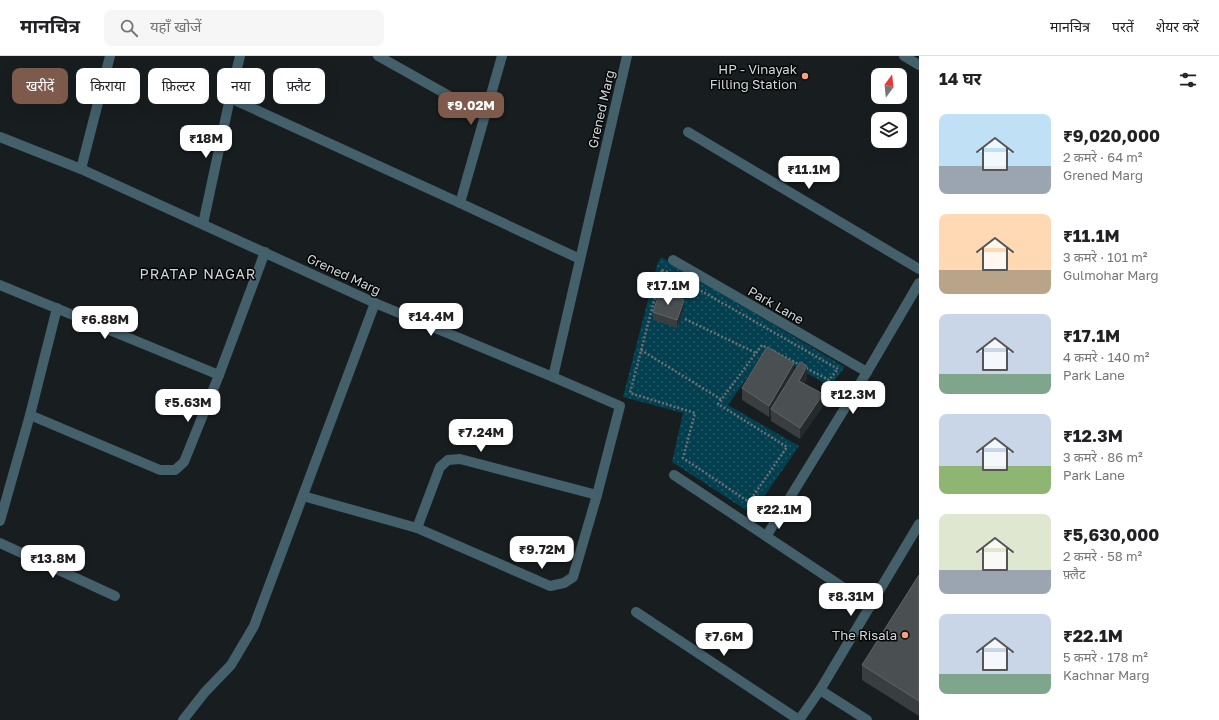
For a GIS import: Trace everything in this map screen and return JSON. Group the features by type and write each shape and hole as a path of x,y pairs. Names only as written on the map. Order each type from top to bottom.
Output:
{"street":[{"path":"81,169 110,56"},
{"path":"237,68 240,56"},
{"path":"378,56 485,116"},
{"path":"460,203 502,56"},
{"name":"Grened Marg","path":"0,137 81,169 376,303 552,377 627,56"},
{"path":"904,56 918,62"},
{"path":"203,224 229,104"},
{"path":"243,104 580,259"},
{"path":"688,132 919,268"},
{"path":"30,415 160,470 174,470 184,462 219,375 265,252"},
{"name":"Park Lane","path":"673,260 867,372"},
{"path":"767,535 867,372 919,282"},
{"path":"0,285 219,375"},
{"path":"182,720 205,692 231,665 254,626 376,303"},
{"path":"0,521 30,415 57,308"},
{"path":"303,496 417,528 550,586 564,583 573,577 598,495 620,406 552,377"},
{"path":"417,528 440,467 448,460 460,459 598,495"},
{"path":"674,475 767,535 871,606"},
{"path":"636,612 799,720 820,690 919,524"},
{"path":"0,543 115,596"},
{"path":"820,690 867,720"}],"path":[{"path":"662,270 838,369 829,380 762,345 718,404 787,446 748,502 683,458 695,413 630,393 641,350 662,270"},
{"path":"685,318 756,353"},
{"path":"641,350 722,400"}],"shaded area":[{"path":"661,257 845,367 830,386 766,351 728,405 799,446 752,514 672,462 683,413 623,397 657,265"}],"building":[{"path":"660,291 684,300 677,320 653,312"},
{"path":"767,347 794,363 769,406 742,388"},
{"path":"800,362 807,366 799,381 823,394 800,428 771,409"},
{"name":"The Risala","path":"919,575 919,701 862,665"}],"place":[{"name":"HP - Vinayak Filling Station","path":"805,76"},
{"name":"The Risala","path":"905,635"}],"district":[{"name":"PRATAP NAGAR","path":"198,273"}]}
